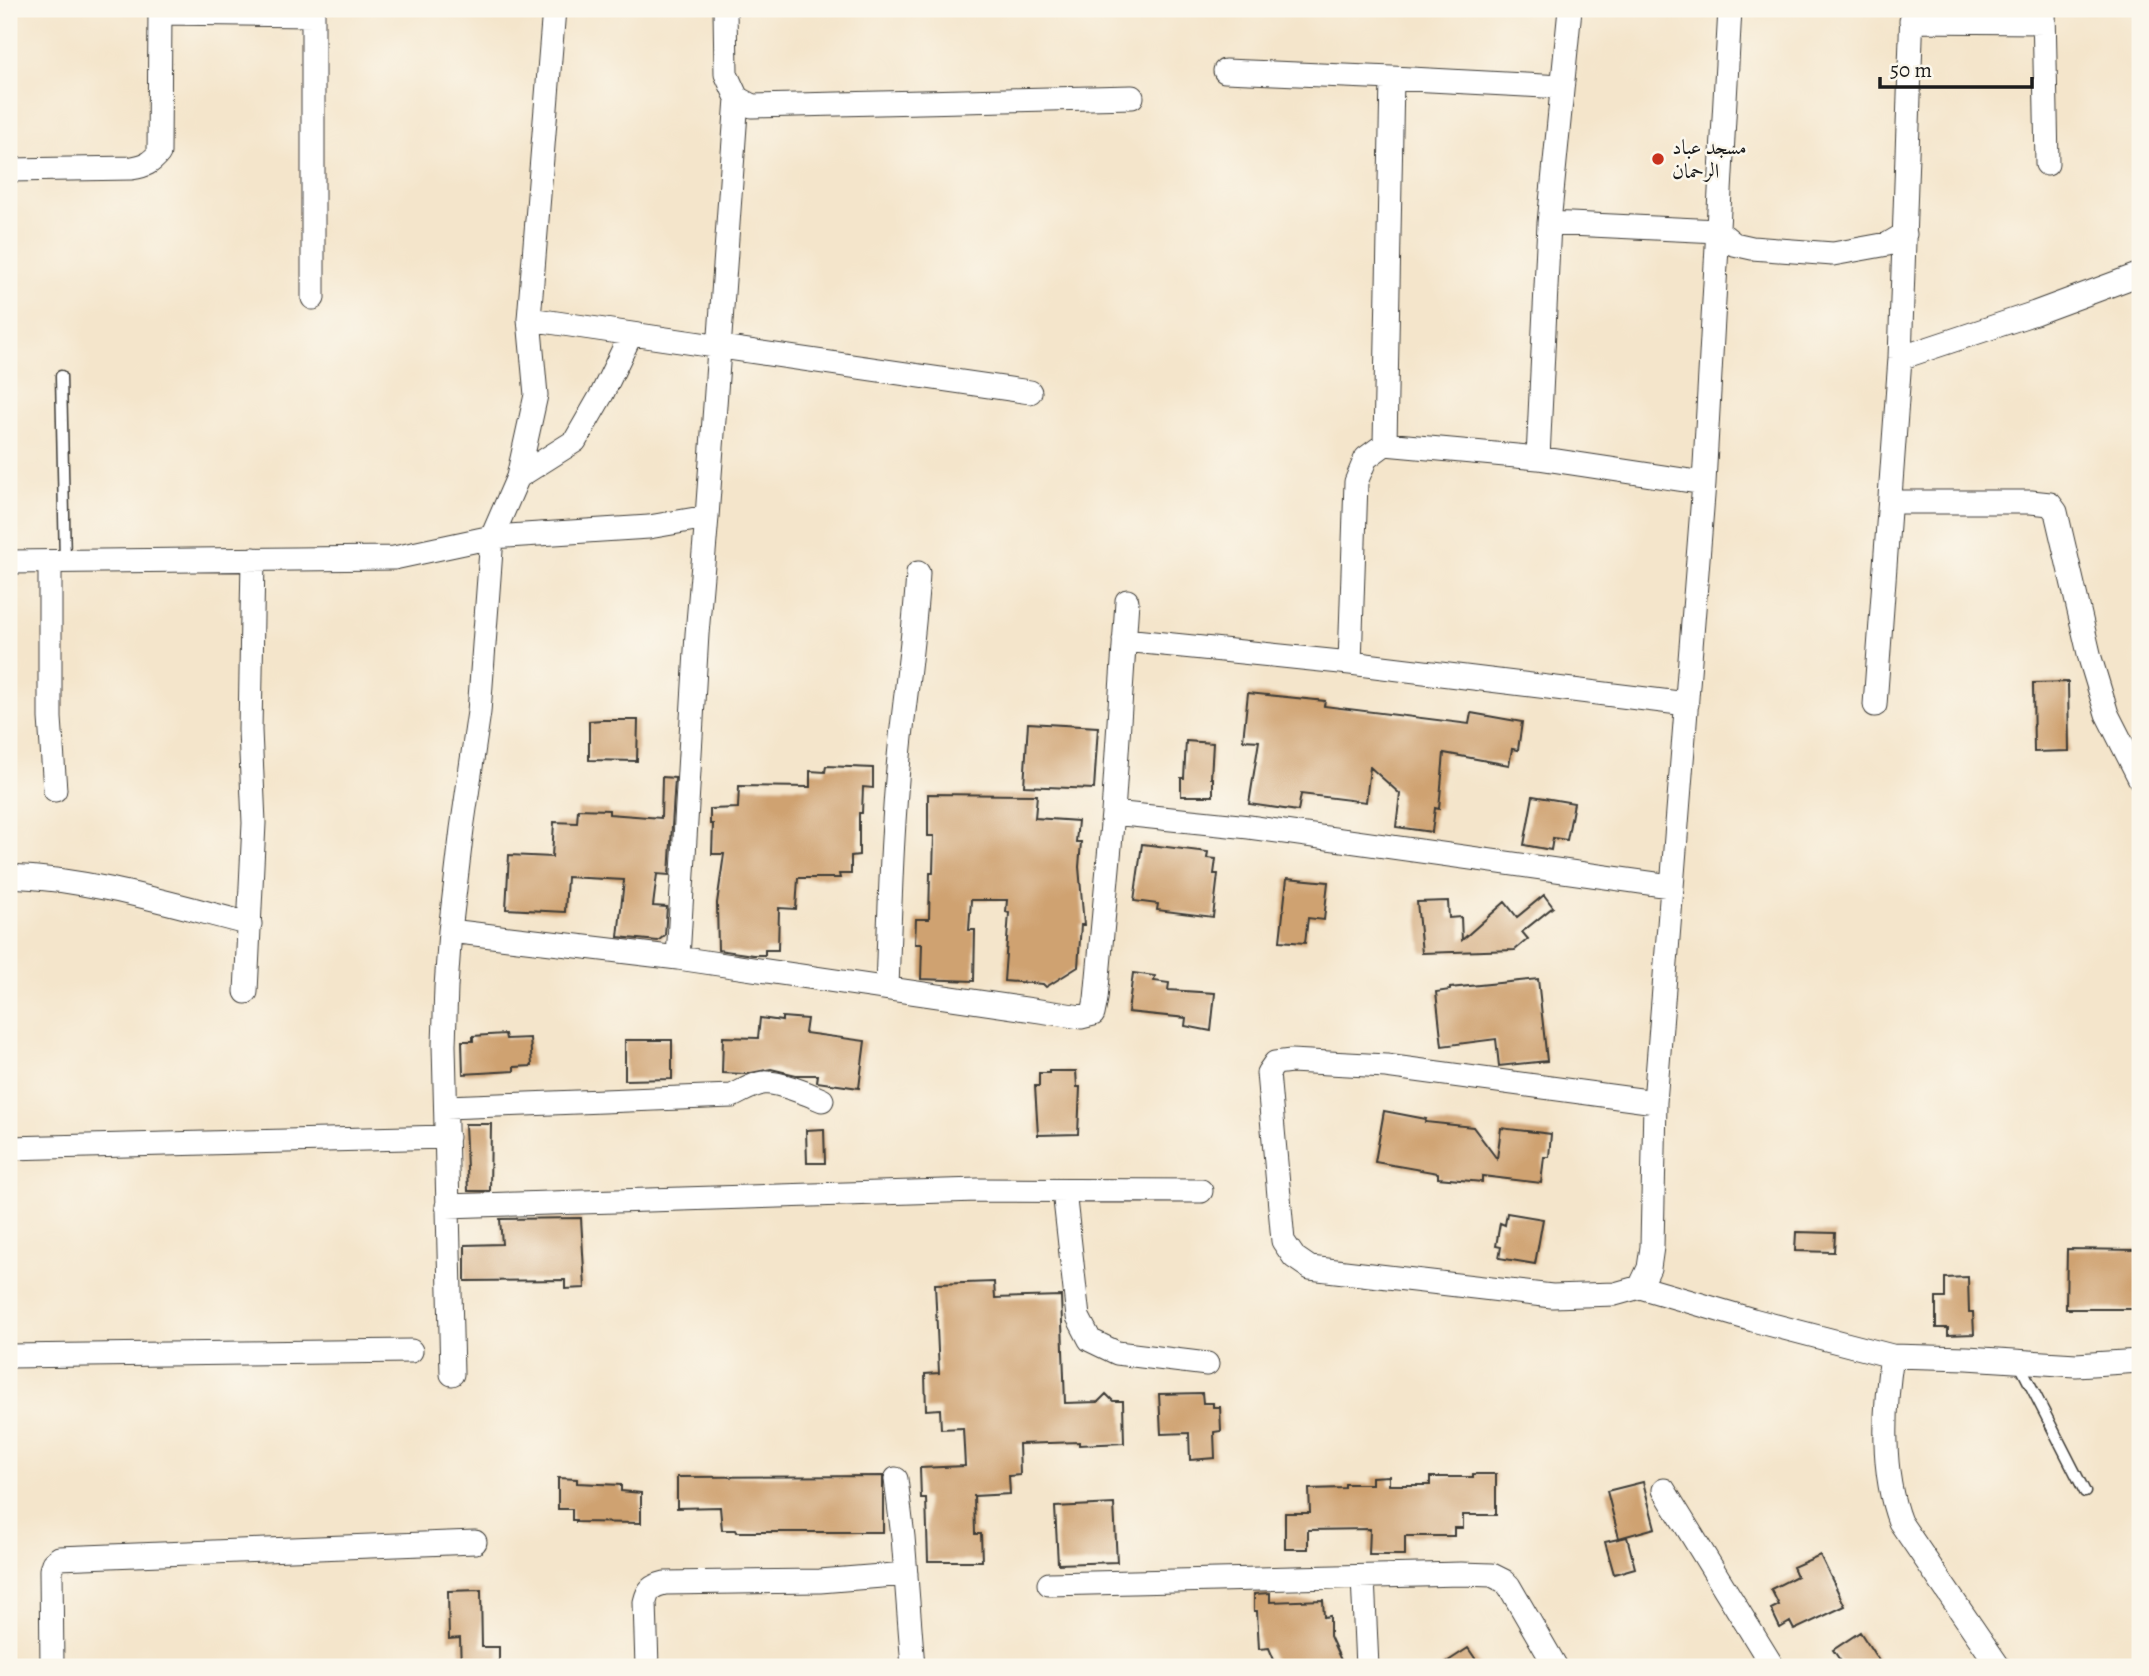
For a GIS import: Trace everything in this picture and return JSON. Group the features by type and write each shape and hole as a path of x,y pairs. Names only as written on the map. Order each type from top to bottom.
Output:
{"street":[{"path":"452,1374 445,998 450,931 461,829 479,712 492,537 518,477 536,394 529,319 554,9"},
{"path":"725,9 726,74 737,98 752,106 1132,97"},
{"path":"1538,458 1549,223 1570,9"},
{"path":"1640,1287 1649,1268 1652,1247 1655,1102 1704,483 1730,9"},
{"path":"9,170 132,169 153,161 159,152 160,11 313,12 313,299"},
{"path":"1875,705 1900,358 1912,15 2044,15 2047,164"},
{"path":"1225,71 1562,87"},
{"path":"1385,444 1392,78"},
{"path":"678,958 697,634 737,98"},
{"path":"1549,223 1718,231 1734,244 1752,248 1833,254 1888,244 1905,234"},
{"path":"1900,358 2035,313 2140,274"},
{"path":"529,319 1030,392"},
{"path":"518,477 575,441 602,394 631,334"},
{"path":"1350,663 1356,482 1366,458 1385,444 1538,458 1704,483"},
{"path":"1890,502 2050,504 2056,512 2090,658 2107,714 2140,779"},
{"path":"9,562 394,558 492,537 649,527 707,517"},
{"path":"246,992 254,823 250,730 253,559"},
{"path":"55,790 50,718 58,562"},
{"path":"887,989 899,763 915,627 918,573"},
{"path":"450,931 678,958 1080,1017 1093,1014 1113,813 1127,601"},
{"path":"1124,640 1350,663 1687,704"},
{"path":"1113,813 1249,827 1670,886"},
{"path":"9,876 49,878 150,898 250,924"},
{"path":"1655,1102 1364,1065 1283,1061 1275,1063 1268,1073 1283,1241 1294,1257 1310,1268 1552,1296 1597,1296 1640,1287 1892,1356 2076,1365 2140,1361"},
{"path":"446,1107 732,1097 761,1083 803,1091 822,1100"},
{"path":"9,1149 447,1137"},
{"path":"447,1206 978,1190 1200,1191"},
{"path":"1064,1191 1078,1317 1090,1340 1116,1353 1207,1364"},
{"path":"9,1356 411,1351"},
{"path":"1892,1356 1888,1384 1887,1448 1893,1503 1900,1522 1999,1667"},
{"path":"896,1479 913,1667"},
{"path":"1664,1490 1773,1667"},
{"path":"52,1667 51,1570 53,1563 59,1558 475,1542"},
{"path":"647,1667 645,1602 653,1586 665,1583 820,1581 906,1574"},
{"path":"1049,1584 1481,1574 1500,1578 1509,1586 1556,1667"},
{"path":"1363,1577 1367,1667"}],"lane":[{"path":"58,562 61,376"},
{"path":"2018,1361 2085,1492"}],"building":[{"path":"2068,682 2069,751 2034,752 2033,683"},
{"path":"1248,693 1325,701 1324,706 1469,724 1471,713 1522,722 1518,750 1512,749 1509,765 1444,753 1439,809 1435,808 1432,832 1396,827 1400,794 1370,767 1366,802 1301,794 1298,811 1249,804 1259,741 1243,740"},
{"path":"638,720 637,761 589,760 589,721"},
{"path":"1028,723 1098,727 1094,789 1024,786"},
{"path":"1186,741 1213,743 1213,796 1181,796"},
{"path":"826,766 873,768 873,788 863,787 862,813 859,813 859,855 851,856 851,874 839,874 840,878 798,878 796,909 779,908 778,950 765,950 765,955 753,955 718,950 717,903 724,854 712,854 713,824 710,824 710,809 738,808 739,786 810,787 810,771 825,772"},
{"path":"662,777 675,778 669,875 657,874 653,906 667,907 665,935 658,941 618,937 624,880 567,877 565,912 506,909 509,855 552,857 554,822 577,823 578,809 609,810 609,814 661,818"},
{"path":"928,794 1037,795 1035,818 1078,821 1076,842 1081,842 1079,867 1084,925 1081,925 1078,967 1046,987 1043,984 1004,981 1009,913 1006,912 1007,900 971,900 969,930 975,930 974,981 921,979 922,944 915,944 916,919 929,919 930,873 933,873 934,836 928,836"},
{"path":"1533,796 1574,803 1567,840 1553,838 1551,850 1524,845"},
{"path":"1142,844 1208,852 1207,858 1216,859 1214,874 1218,874 1213,917 1157,910 1158,904 1134,901"},
{"path":"1287,878 1328,882 1324,920 1308,918 1305,943 1280,941"},
{"path":"1544,895 1553,907 1522,932 1528,939 1515,950 1422,953 1417,902 1448,901 1449,918 1461,917 1462,940 1505,902 1517,917"},
{"path":"1133,973 1155,976 1154,981 1169,983 1168,990 1215,993 1211,1031 1185,1026 1186,1018 1128,1012"},
{"path":"1538,979 1547,1061 1499,1066 1496,1039 1442,1046 1436,992 1450,988"},
{"path":"782,1017 807,1019 805,1033 865,1041 859,1088 817,1082 818,1075 796,1075 771,1069 746,1074 722,1073 723,1037 758,1038 760,1018 782,1021"},
{"path":"505,1034 506,1039 530,1038 532,1066 514,1067 514,1071 463,1074 462,1041 473,1041 473,1036"},
{"path":"625,1040 672,1040 672,1079 625,1080"},
{"path":"1076,1071 1077,1087 1080,1087 1078,1134 1038,1135 1035,1086 1039,1086 1039,1073"},
{"path":"1384,1111 1426,1119 1425,1122 1473,1127 1497,1159 1501,1128 1551,1134 1549,1157 1544,1157 1541,1183 1482,1176 1482,1182 1438,1178 1438,1173 1375,1162"},
{"path":"465,1124 491,1124 490,1191 468,1191"},
{"path":"824,1129 825,1163 807,1163 806,1130"},
{"path":"1507,1213 1543,1219 1535,1264 1499,1258 1501,1247 1496,1246 1500,1223 1505,1225"},
{"path":"581,1218 585,1288 565,1289 565,1280 465,1281 465,1245 502,1244 500,1219"},
{"path":"1796,1232 1835,1233 1834,1252 1795,1251"},
{"path":"2067,1249 2140,1250 2140,1309 2066,1309"},
{"path":"1968,1277 1969,1312 1973,1312 1974,1334 1948,1335 1948,1328 1936,1328 1936,1298 1945,1298 1945,1278"},
{"path":"994,1282 995,1298 1061,1296 1065,1403 1098,1402 1106,1394 1113,1401 1123,1401 1124,1443 1019,1444 1020,1475 1009,1476 1010,1494 974,1496 975,1534 981,1534 982,1561 928,1561 926,1498 921,1498 920,1468 965,1466 963,1428 941,1429 940,1409 926,1410 925,1374 939,1373 935,1284"},
{"path":"1202,1393 1203,1403 1213,1403 1213,1407 1220,1407 1221,1431 1214,1432 1215,1458 1190,1460 1189,1433 1161,1434 1159,1394"},
{"path":"1473,1474 1496,1474 1496,1515 1463,1515 1463,1528 1454,1528 1454,1536 1405,1536 1405,1555 1369,1555 1370,1529 1308,1530 1308,1549 1285,1549 1285,1513 1310,1513 1309,1489 1345,1488 1345,1484 1372,1484 1372,1477 1389,1476 1389,1485 1430,1485 1430,1477 1473,1477"},
{"path":"883,1476 883,1532 737,1532 722,1530 720,1507 677,1508 677,1477"},
{"path":"558,1478 577,1479 577,1483 621,1485 621,1491 641,1493 641,1523 572,1520 572,1509 558,1509"},
{"path":"1643,1482 1655,1528 1619,1538 1607,1491"},
{"path":"1114,1504 1117,1562 1058,1564 1055,1507"},
{"path":"1627,1537 1635,1568 1614,1574 1605,1542"},
{"path":"1820,1555 1845,1606 1794,1630 1790,1622 1780,1628 1771,1609 1779,1605 1771,1589 1797,1576 1793,1567"},
{"path":"481,1590 482,1647 499,1647 499,1667 461,1667 460,1638 449,1639 448,1591"},
{"path":"1270,1593 1270,1602 1323,1600 1324,1617 1330,1616 1330,1636 1344,1667 1277,1667 1269,1648 1259,1649 1254,1594"},
{"path":"1860,1632 1883,1667 1845,1667 1833,1650"},
{"path":"1468,1648 1481,1667 1439,1667"}],"place":[{"name":"مسجد عباد الرحمان","path":"1658,159"}]}
